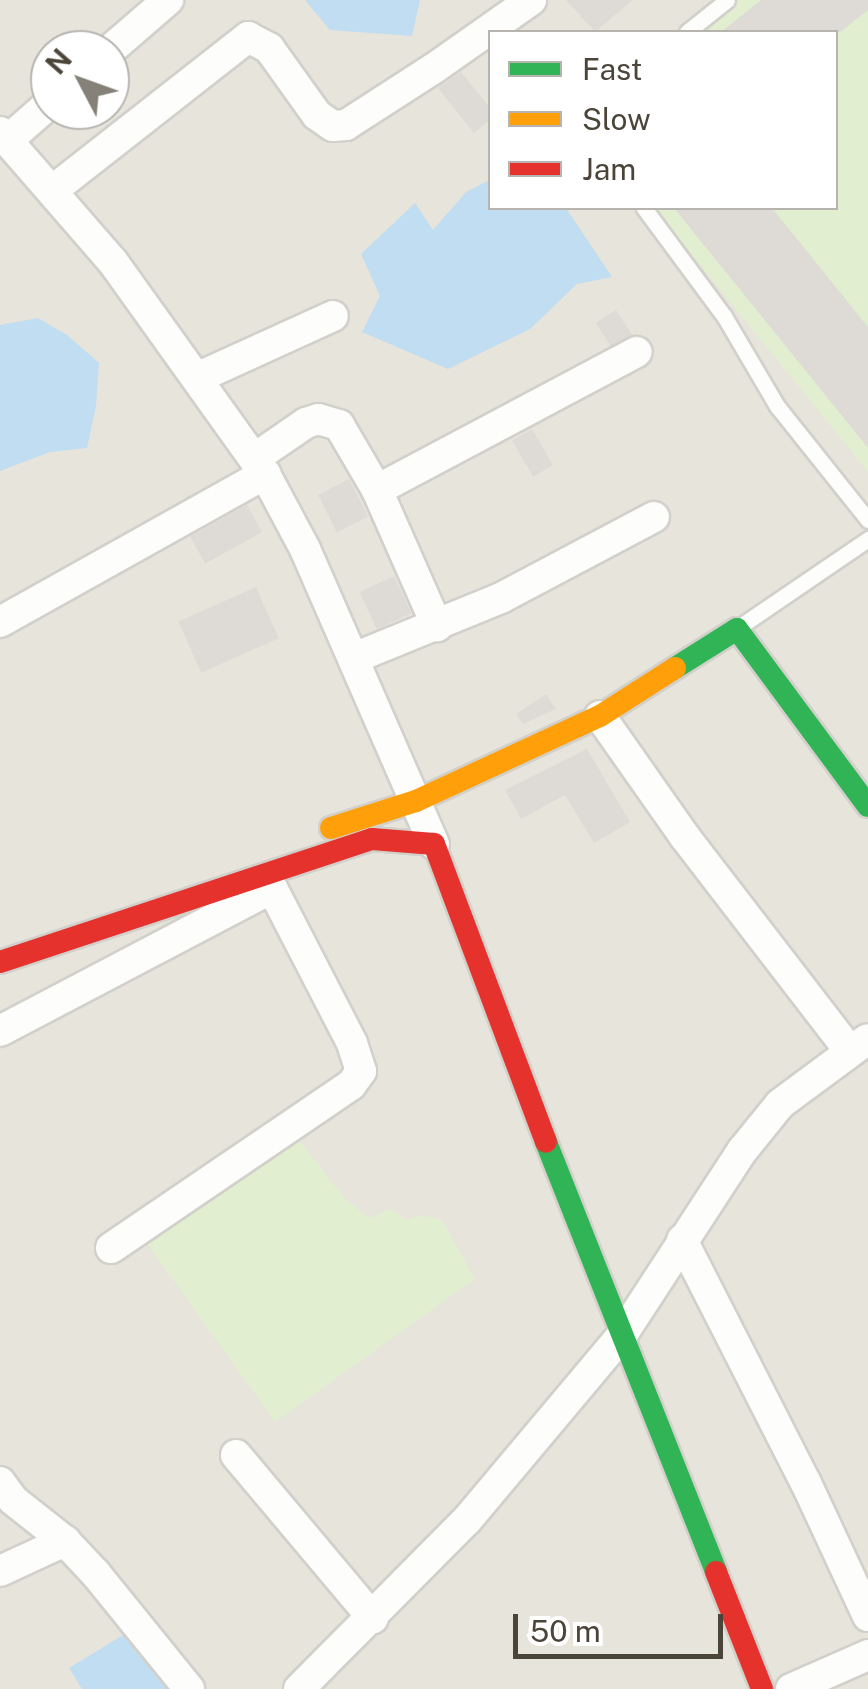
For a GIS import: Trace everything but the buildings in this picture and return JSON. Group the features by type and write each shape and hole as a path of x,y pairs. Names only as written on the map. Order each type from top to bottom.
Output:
{"main road":[{"path":"287,842 416,801 600,716 736,629 868,806"},
{"path":"0,962 372,839 434,844 762,1689"}],"street":[{"path":"130,33 168,0"},
{"path":"53,190 248,37 269,48 317,114 333,126 346,125 524,2"},
{"path":"30,117 4,136 53,190 199,378 260,466 306,549 434,844"},
{"path":"199,378 332,316"},
{"path":"377,490 638,352"},
{"path":"0,622 260,466 306,423 330,420 338,425 377,490 437,626"},
{"path":"354,658 501,598 654,517"},
{"path":"299,1689 467,1520 622,1335 682,1240 780,1104 859,1046 695,850 600,716"},
{"path":"0,1032 349,846"},
{"path":"111,1248 352,1084 361,1071 352,1043 272,888"},
{"path":"682,1240 805,1480 868,1616"},
{"path":"236,1455 373,1618"},
{"path":"0,1482 13,1500 65,1542 188,1689"},
{"path":"0,1571 65,1542"},
{"path":"792,1689 868,1655"}],"lane":[{"path":"690,30 727,0"},
{"path":"645,210 724,316 778,406 868,520"},
{"path":"736,629 868,539"}],"shaded area":[{"path":"0,0 868,0 868,1689 0,1689"}],"green space":[{"path":"738,0 868,0 868,472 656,210 838,210 838,30 700,30"},
{"path":"294,1134 346,1200 370,1218 390,1209 407,1220 420,1215 442,1220 475,1279 275,1422 143,1238"}],"water":[{"path":"305,0 420,0 412,36 330,30"},
{"path":"488,181 488,210 567,210 612,277 577,284 530,329 448,369 362,332 380,296 361,254 415,203 433,230 466,192"},
{"path":"38,318 67,335 99,363 96,406 87,448 50,452 0,471 0,325"},
{"path":"133,1629 185,1689 82,1689 69,1668"}],"traffic: fast":[{"path":"675,668 737,629 868,806"},
{"path":"546,1142 716,1572"}],"traffic: slow":[{"path":"331,828 416,801 600,716 675,668"}],"traffic: jam":[{"path":"0,962 372,839 434,844 546,1142"},
{"path":"716,1572 762,1689"}]}
